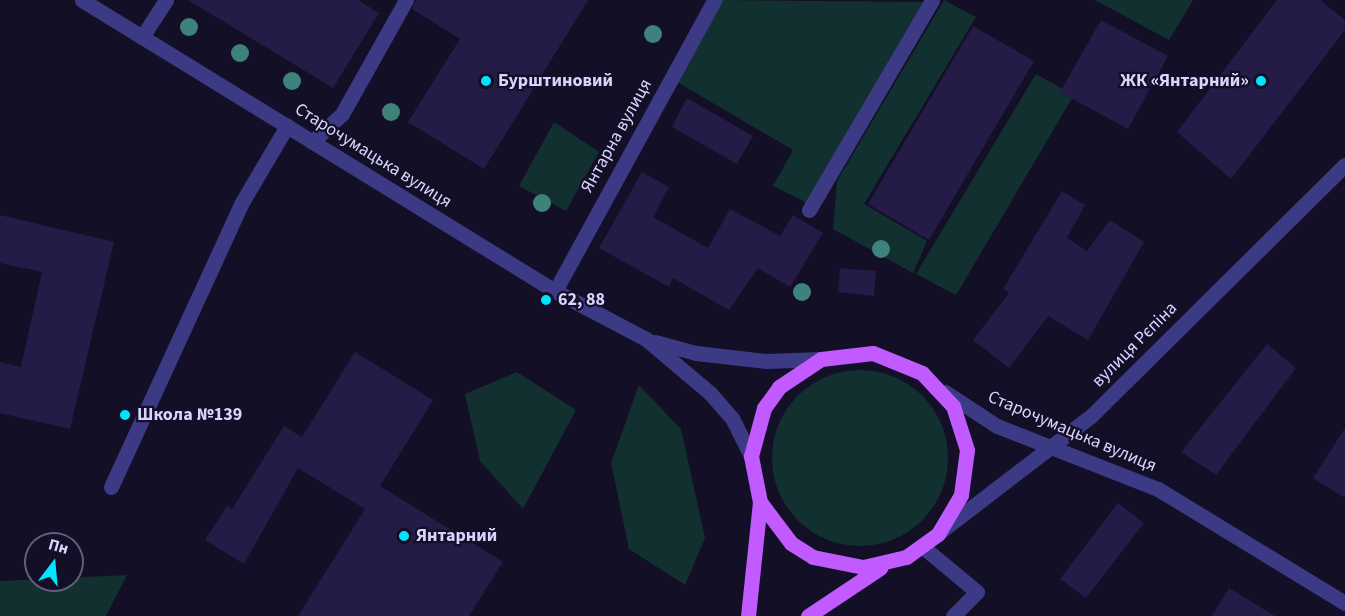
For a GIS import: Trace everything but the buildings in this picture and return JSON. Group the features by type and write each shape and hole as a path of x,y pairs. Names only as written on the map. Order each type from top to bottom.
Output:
{"main road":[{"name":"Старочумацька вулиця","path":"873,353 899,360 940,388 962,428 966,473 952,516 938,534 923,547 888,564 837,565 813,556 785,537 760,502 751,456 761,416 779,387 821,359 873,353"},
{"path":"748,616 760,502"},
{"path":"808,616 888,564"}],"street":[{"name":"Старочумацька вулиця","path":"82,0 555,291 646,339 710,393 751,456"},
{"path":"142,37 166,0"},
{"path":"312,142 342,114 406,0"},
{"name":"Янтарна вулиця","path":"555,291 714,0"},
{"path":"809,210 932,0"},
{"path":"111,487 240,204 287,126"},
{"name":"вулиця Рєпіна","path":"938,534 998,484 1056,447 1345,165"},
{"name":"Старочумацька вулиця","path":"646,339 734,358 821,359"},
{"name":"Старочумацька вулиця","path":"940,388 997,426 1056,447 1158,489 1345,603"},
{"path":"923,547 977,592 953,616"}],"green space":[{"path":"722,0 923,2 807,203 773,186 793,150 677,82"},
{"path":"944,0 976,17 864,204 927,241 913,273 833,229 837,181"},
{"path":"1095,0 1193,0 1169,40"},
{"path":"1036,74 1074,95 956,295 916,274"},
{"path":"554,122 599,152 566,211 519,186"},
{"path":"860,370 877,371 894,376 923,395 942,424 947,441 947,475 942,492 923,521 894,540 877,545 860,546 843,545 826,540 797,521 778,492 773,475 772,458 773,441 778,424 797,395 826,376 843,371"},
{"path":"517,372 576,410 523,509 480,461 465,394"},
{"path":"639,385 681,429 705,538 685,585 629,549 611,463"},
{"path":"127,575 106,616 0,616 0,581 24,580 24,592 84,592 84,577"}],"place":[{"name":"Бурштиновий","path":"486,81"},
{"name":"ЖК «Янтарний»","path":"1261,81"},
{"name":"62, 88","path":"546,300"},
{"name":"Школа №139","path":"125,415"},
{"name":"Янтарний","path":"404,536"}]}
